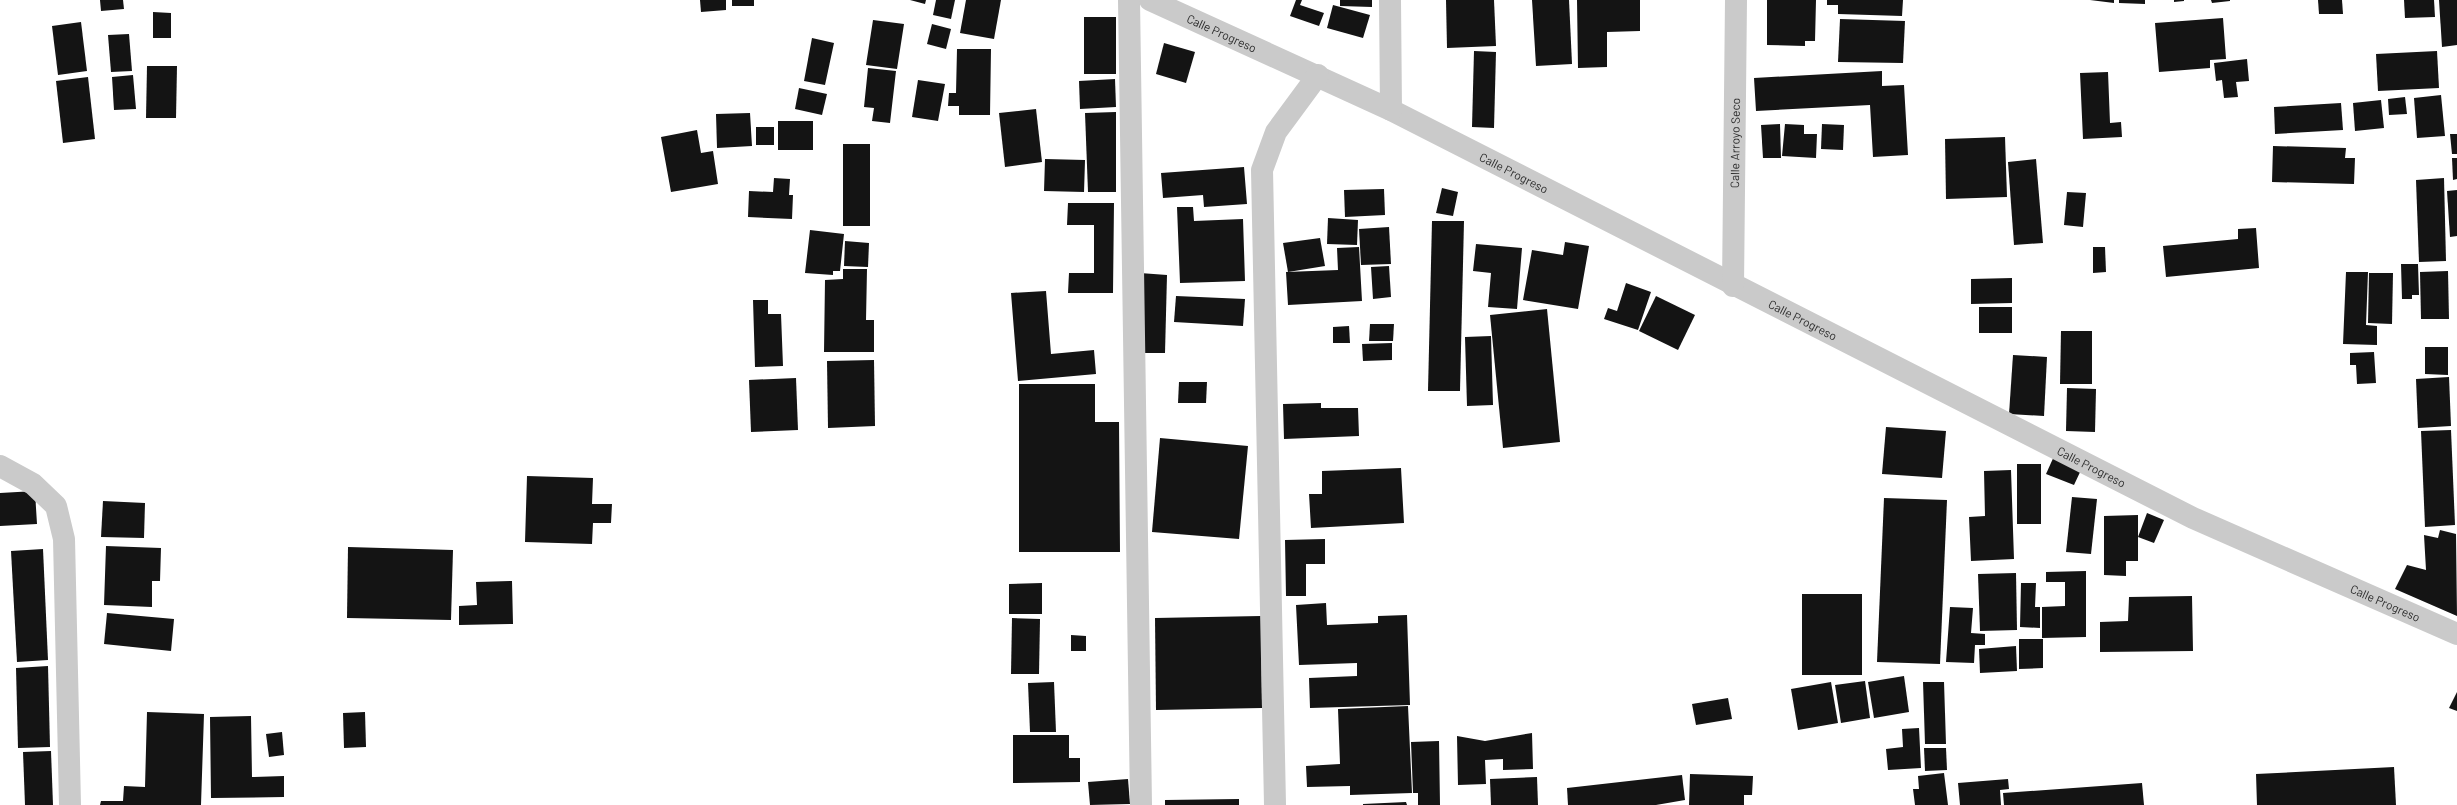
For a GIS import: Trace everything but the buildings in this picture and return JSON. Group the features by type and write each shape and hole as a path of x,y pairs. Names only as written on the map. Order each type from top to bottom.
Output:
{"street":[{"path":"1129,0 1141,805"},
{"name":"Calle Progreso","path":"1150,0 1318,75 1391,110 1734,286 2193,518 2457,634"},
{"path":"1390,0 1391,110"},
{"name":"Calle Arroyo Seco","path":"1734,286 1736,0"},
{"path":"1275,805 1262,170 1276,132 1318,75"},
{"path":"0,466 33,484 56,506 64,539 70,805"}]}
